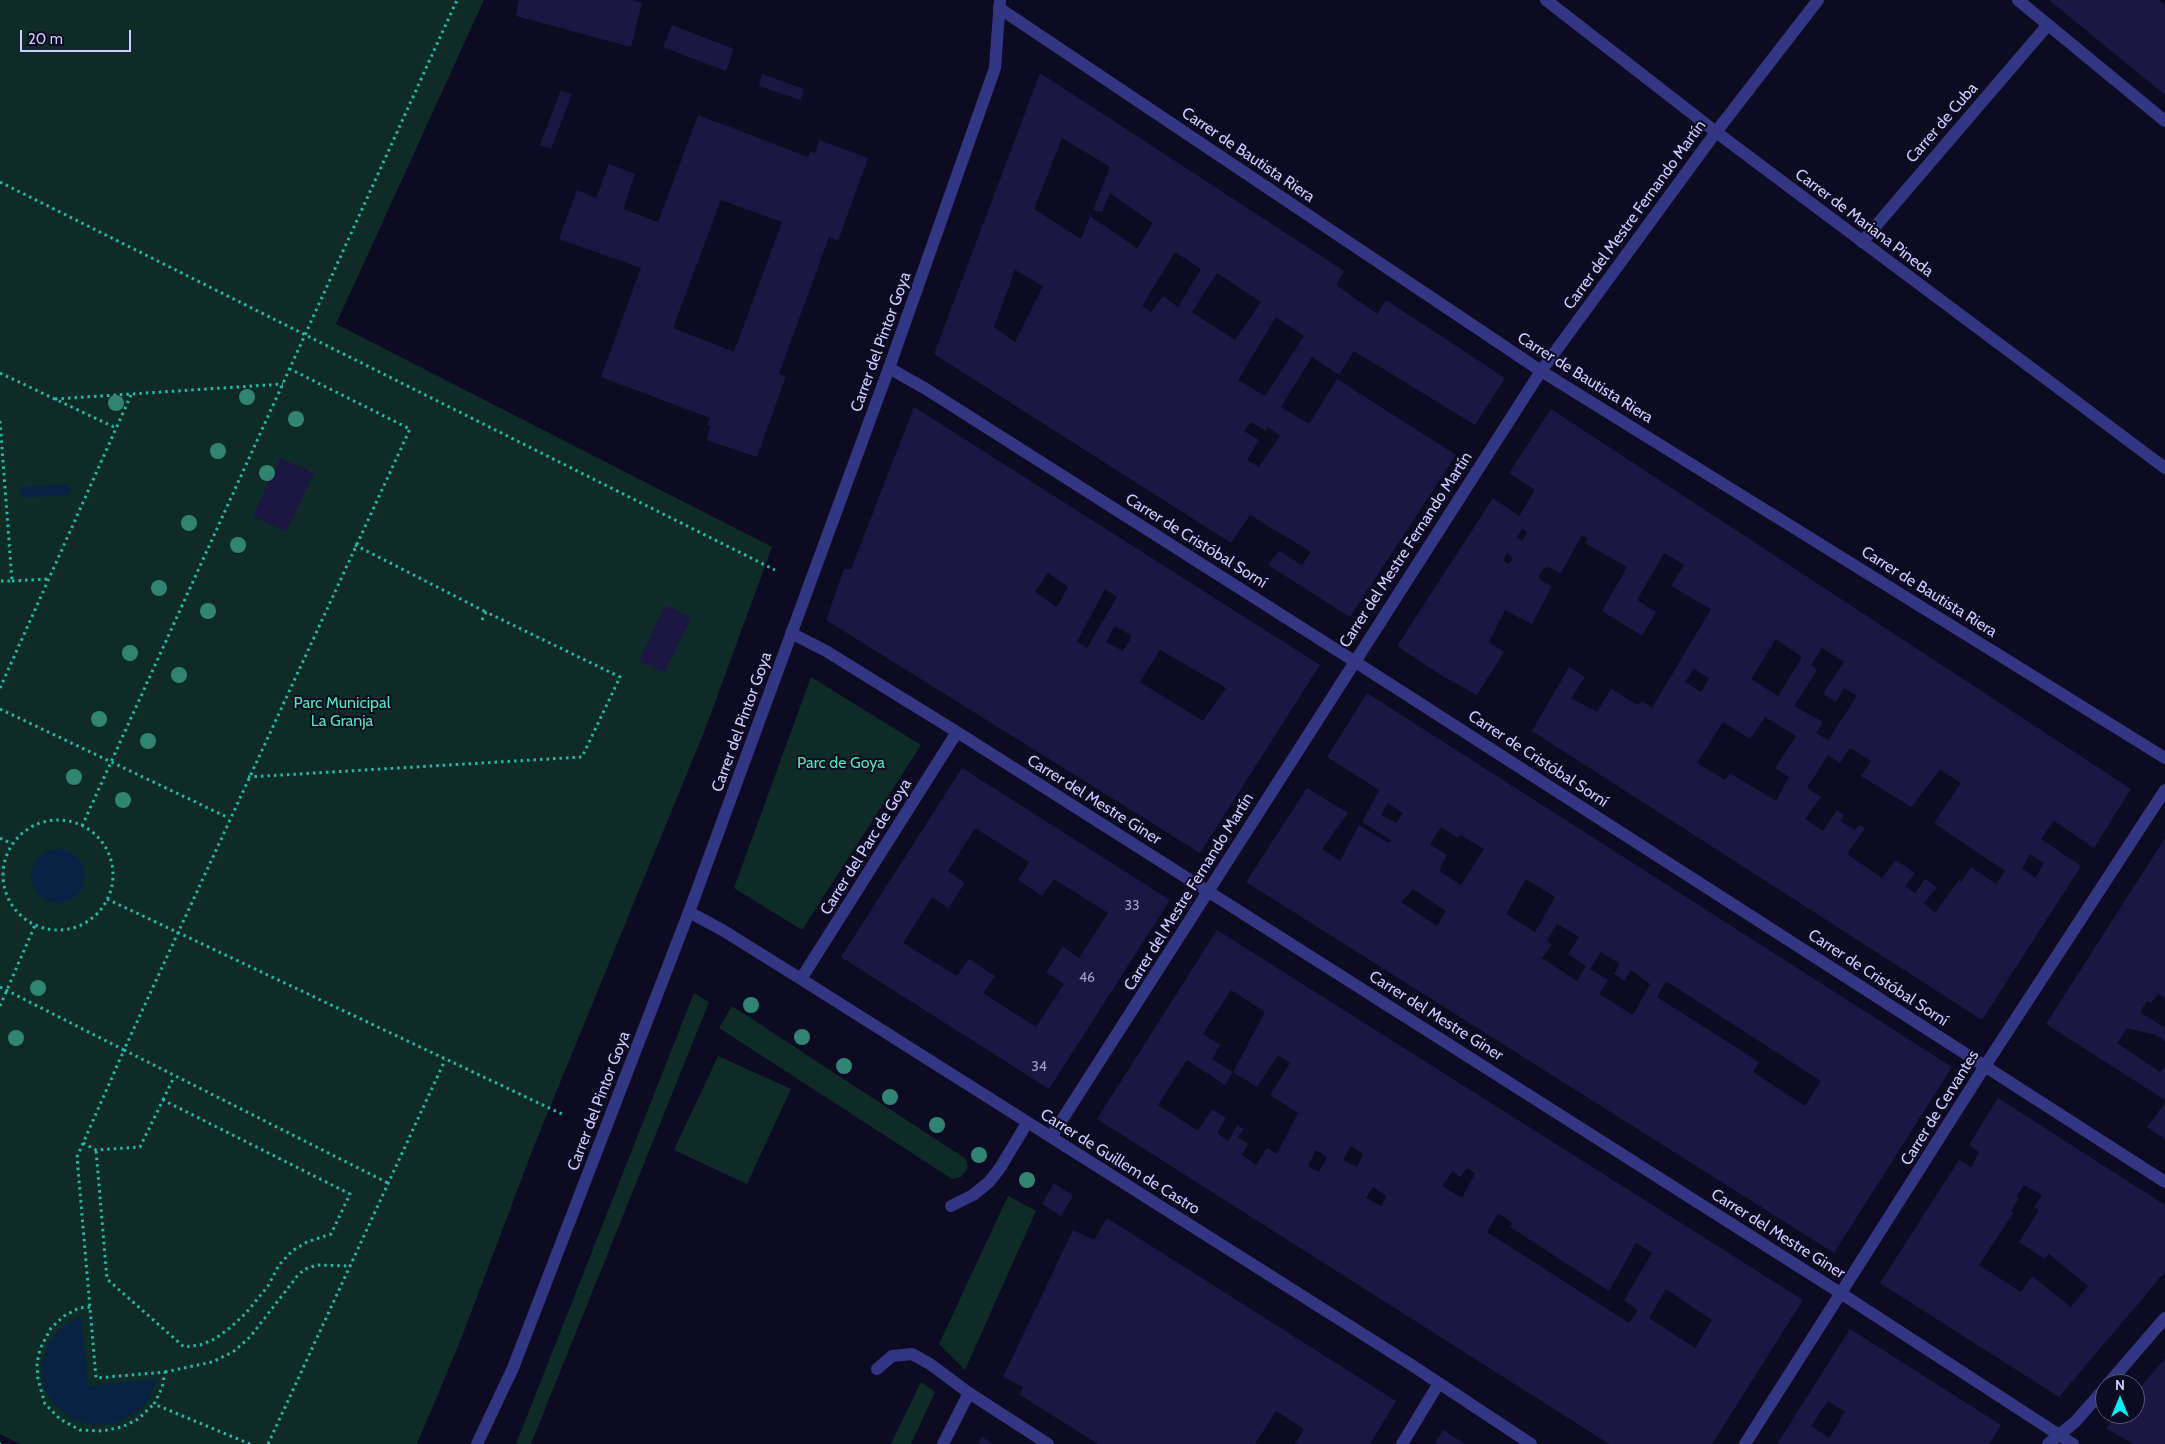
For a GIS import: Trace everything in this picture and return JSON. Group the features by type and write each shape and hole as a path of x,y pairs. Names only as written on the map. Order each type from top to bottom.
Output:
{"street":[{"name":"Carrer de Mariana Pineda","path":"1546,0 1716,132 2165,468"},
{"name":"Carrer del Mestre Fernando Martín","path":"1051,1138 1210,892 1354,660 1541,371 1716,132 1818,0"},
{"path":"2018,0 2047,26 2165,121"},
{"name":"Carrer del Pintor Goya","path":"478,1444 516,1359 689,912 889,368 995,68 999,4"},
{"name":"Carrer de Bautista Riera","path":"999,4 1541,371 2165,758"},
{"name":"Carrer de Cuba","path":"1862,242 2047,26"},
{"name":"Carrer de Cristóbal Sorní","path":"889,368 934,394 1354,660 2165,1182"},
{"name":"Carrer del Mestre Giner","path":"792,633 826,651 957,732 1210,892 1842,1294 2073,1444"},
{"name":"Carrer del Parc de Goya","path":"801,979 957,732"},
{"name":"Carrer de Cervantes","path":"1745,1444 1985,1066 2165,790"},
{"name":"Carrer de Guillem de Castro","path":"689,912 724,931 801,979 1439,1383 1531,1444"},
{"path":"951,1206 973,1195 989,1182 1000,1168 1027,1123"},
{"path":"2117,1374 2165,1318"},
{"path":"877,1369 892,1356 912,1354 930,1364 968,1393 1048,1444"},
{"path":"1402,1444 1439,1383"},
{"path":"943,1444 968,1393"},
{"path":"2048,1444 2075,1422 2095,1399"}],"path":[{"path":"82,826 457,0"},
{"path":"0,182 775,570"},
{"path":"290,369 410,429 176,932 78,1157 96,1378 165,1372 212,1362 233,1352 250,1337 298,1275 305,1269 317,1265 350,1266"},
{"path":"0,373 116,428"},
{"path":"55,399 283,384"},
{"path":"0,688 47,579 131,395"},
{"path":"0,421 12,581"},
{"path":"248,777 582,757 620,677 486,612 355,545"},
{"path":"0,581 47,579"},
{"path":"482,620 486,612"},
{"path":"0,709 229,818"},
{"path":"51,820 67,821 82,826 101,843 112,866 112,883 107,899 98,913 76,926 52,929 35,925 19,914 8,899 3,881 3,871 4,862 12,844 22,833 36,825 51,820"},
{"path":"0,838 12,844"},
{"path":"107,899 564,1115"},
{"path":"0,1006 35,925"},
{"path":"0,987 174,1077 388,1183"},
{"path":"268,1444 445,1060"},
{"path":"83,1143 96,1150 140,1147 174,1077"},
{"path":"96,1150 107,1279 184,1348 200,1345 215,1339 246,1313 268,1286 280,1265 292,1252 307,1242 331,1234 350,1194 163,1100"},
{"path":"90,1307 79,1308 64,1316 51,1328 40,1349 37,1364 40,1390 45,1404 60,1419 80,1430 102,1431 122,1427 138,1419 154,1404 162,1388 165,1372"},
{"path":"154,1404 250,1444"}],"green space":[{"name":"Parc Municipal La Granja","path":"0,0 484,0 336,324 772,547 706,727 534,1146 461,1339 417,1444 20,1444 0,1434"},
{"name":"Parc de Goya","path":"811,677 921,745 802,930 734,888"},
{"path":"694,993 709,1002 531,1444 516,1444"},
{"path":"732,1006 966,1159 968,1168 961,1177 952,1179 719,1028"},
{"path":"718,1056 791,1089 747,1184 674,1150"},
{"path":"1008,1196 1036,1211 965,1370 939,1344"},
{"path":"921,1382 935,1392 911,1444 891,1444"}],"water":[{"path":"53,849 63,849 73,853 81,861 85,876 81,891 73,899 63,903 53,903 43,899 35,891 31,881 31,871 35,861 43,853"},
{"path":"81,1316 88,1386 157,1379 147,1403 117,1423 93,1425 74,1420 56,1407 43,1387 42,1364 49,1343 64,1325"}],"building":[{"path":"519,0 632,0 642,3 631,47 516,16"},
{"path":"2049,0 2159,0 2165,5 2165,95"},
{"path":"672,25 734,49 726,71 663,47"},
{"path":"1040,73 1344,271 1336,285 1377,314 1386,300 1505,378 1475,425 1354,351 1339,375 1312,357 1281,407 1309,424 1337,379 1456,455 1350,617 1268,565 1279,551 1302,565 1311,552 1250,515 1231,543 934,354","holes":["1062,138 1110,167 1093,210 1102,212 1110,193 1153,223 1137,248 1090,216 1081,239 1034,209","1175,252 1201,269 1178,307 1163,296 1151,312 1142,306","1015,270 1043,286 1015,342 994,327","1217,273 1261,302 1235,340 1192,312","1276,317 1304,336 1265,396 1238,380","1251,422 1266,431 1268,427 1280,436 1259,467 1247,460 1259,440 1244,431"]},
{"path":"762,74 804,89 801,100 759,86"},
{"path":"561,90 572,94 551,149 540,145"},
{"path":"698,115 808,157 811,151 815,154 819,140 868,158 838,241 829,237 779,374 786,376 757,457 706,440 711,426 707,425 710,418 601,377 641,268 559,239 577,190 596,198 609,164 635,174 623,209 658,222","holes":["721,200 782,222 734,352 673,328"]},
{"path":"914,407 1320,665 1200,853 826,620 844,569 851,569","holes":["1048,573 1068,587 1057,607 1035,592","1105,589 1117,597 1087,648 1077,642","1115,626 1132,636 1123,651 1106,642","1160,650 1226,688 1203,721 1140,682"]},
{"path":"1551,409 2131,789 2094,848 2054,821 2041,839 2081,866 1982,1020 1532,731 1569,667 1585,677 1571,698 1597,712 1611,689 1638,705 1642,701 1652,708 1711,609 1671,586 1684,565 1664,553 1637,600 1656,612 1642,636 1602,611 1627,567 1585,543 1588,539 1582,535 1561,573 1549,567 1543,569 1539,576 1541,581 1552,586 1532,624 1505,610 1489,642 1504,652 1477,695 1444,677 1397,646 1493,498 1519,516 1535,490 1509,473","holes":["1522,529 1527,532 1522,541 1517,538","1507,553 1513,558 1509,564 1503,561","1776,639 1802,657 1778,696 1751,679","1822,648 1844,662 1823,694 1836,702 1844,688 1857,696 1828,740 1816,733 1823,722 1794,706 1817,670 1811,665","1694,669 1709,678 1701,692 1685,682","1765,717 1796,736 1775,768 1789,777 1776,801 1730,773 1725,780 1697,763 1723,722 1750,739","1850,748 1871,761 1861,776 1911,807 1940,770 1961,783 1934,823 2005,871 1996,884 1971,867 1935,913 1924,903 1937,887 1925,879 1915,893 1905,886 1915,873 1896,860 1882,878 1847,854 1865,828 1860,825 1855,830 1840,821 1844,815 1837,810 1823,831 1805,819 1821,797 1807,788 1828,755 1840,763","2030,854 2044,863 2035,878 2022,868"]},
{"path":"280,458 314,473 286,532 253,516"},
{"path":"665,605 691,617 665,672 639,661"},
{"path":"1367,693 1952,1067 1834,1253 1246,882 1307,788 1348,813 1322,849 1340,861 1359,825 1389,843 1391,840 1362,822 1379,790 1327,757","holes":["1388,803 1403,813 1397,823 1381,815","1441,827 1458,838 1460,835 1484,849 1461,885 1439,871 1447,855 1430,844","1526,879 1555,897 1535,932 1506,914","1413,889 1446,911 1437,926 1401,902","1557,924 1579,937 1568,954 1586,966 1577,981 1542,958 1552,944 1547,941","1601,952 1620,964 1614,974 1624,981 1631,970 1650,984 1633,1015 1599,994 1608,980 1590,969","1666,981 1821,1081 1805,1106 1753,1072 1759,1062 1657,997"]},
{"path":"962,768 1170,900 1049,1089 841,957","holes":["975,828 1029,862 1018,880 1042,896 1054,879 1108,913 1079,958 1063,947 1046,972 1064,984 1036,1027 983,993 995,976 969,959 957,976 903,943 932,897 948,908 965,883 948,871"]},
{"path":"2165,838 2165,999 2158,994 2151,1003 2147,1001 2140,1012 2165,1028 2165,1041 2156,1035 2127,1028 2117,1043 2160,1072 2165,1066 2165,1100 2046,1024"},
{"path":"1217,930 1803,1300 1712,1444 1609,1444 1097,1119","holes":["1231,990 1265,1012 1233,1072 1212,1059 1220,1045 1203,1034","1278,1055 1280,1056 1290,1063 1270,1095 1298,1113 1277,1154 1267,1148 1256,1165 1242,1155 1248,1144 1238,1137 1244,1129 1237,1125 1228,1141 1217,1133 1226,1118 1212,1109 1198,1131 1158,1105 1187,1060 1225,1085 1233,1072 1257,1087","1351,1146 1363,1154 1357,1167 1343,1160","1316,1150 1327,1157 1319,1172 1308,1166","1467,1168 1475,1173 1462,1198 1442,1186 1453,1171 1460,1177","1373,1187 1386,1196 1381,1206 1366,1198","1498,1213 1513,1223 1510,1227 1609,1291 1636,1243 1652,1253 1624,1300 1638,1310 1629,1323 1487,1232","1666,1289 1712,1320 1695,1348 1649,1318"]},
{"path":"1998,1098 2165,1205 2165,1272 2059,1397 1880,1283 1959,1160 1971,1167 1979,1152 1969,1145","holes":["2024,1185 2042,1195 2034,1207 2039,1210 2019,1242 2045,1259 2049,1254 2088,1286 2071,1307 2032,1276 2021,1292 1979,1265 2014,1212 2011,1211"]},
{"path":"2165,1103 2165,1139 2147,1127"},
{"path":"1054,1183 1073,1196 1061,1216 1042,1204"},
{"path":"1107,1218 1396,1401 1370,1444 1295,1444 1304,1429 1276,1411 1255,1444 1098,1444 1020,1395 1023,1387 1003,1377 1073,1230 1094,1240"},
{"path":"1850,1329 2001,1425 1989,1444 1777,1444","holes":["1828,1401 1845,1412 1829,1438 1811,1426"]},
{"path":"2165,1358 2165,1444 2133,1444 2106,1428 2109,1424 2145,1424 2145,1382"},
{"path":"1443,1430 1465,1444 1435,1444"},
{"path":"982,1437 993,1444 978,1444"}],"waterway":[{"path":"25,492 65,490"}]}
